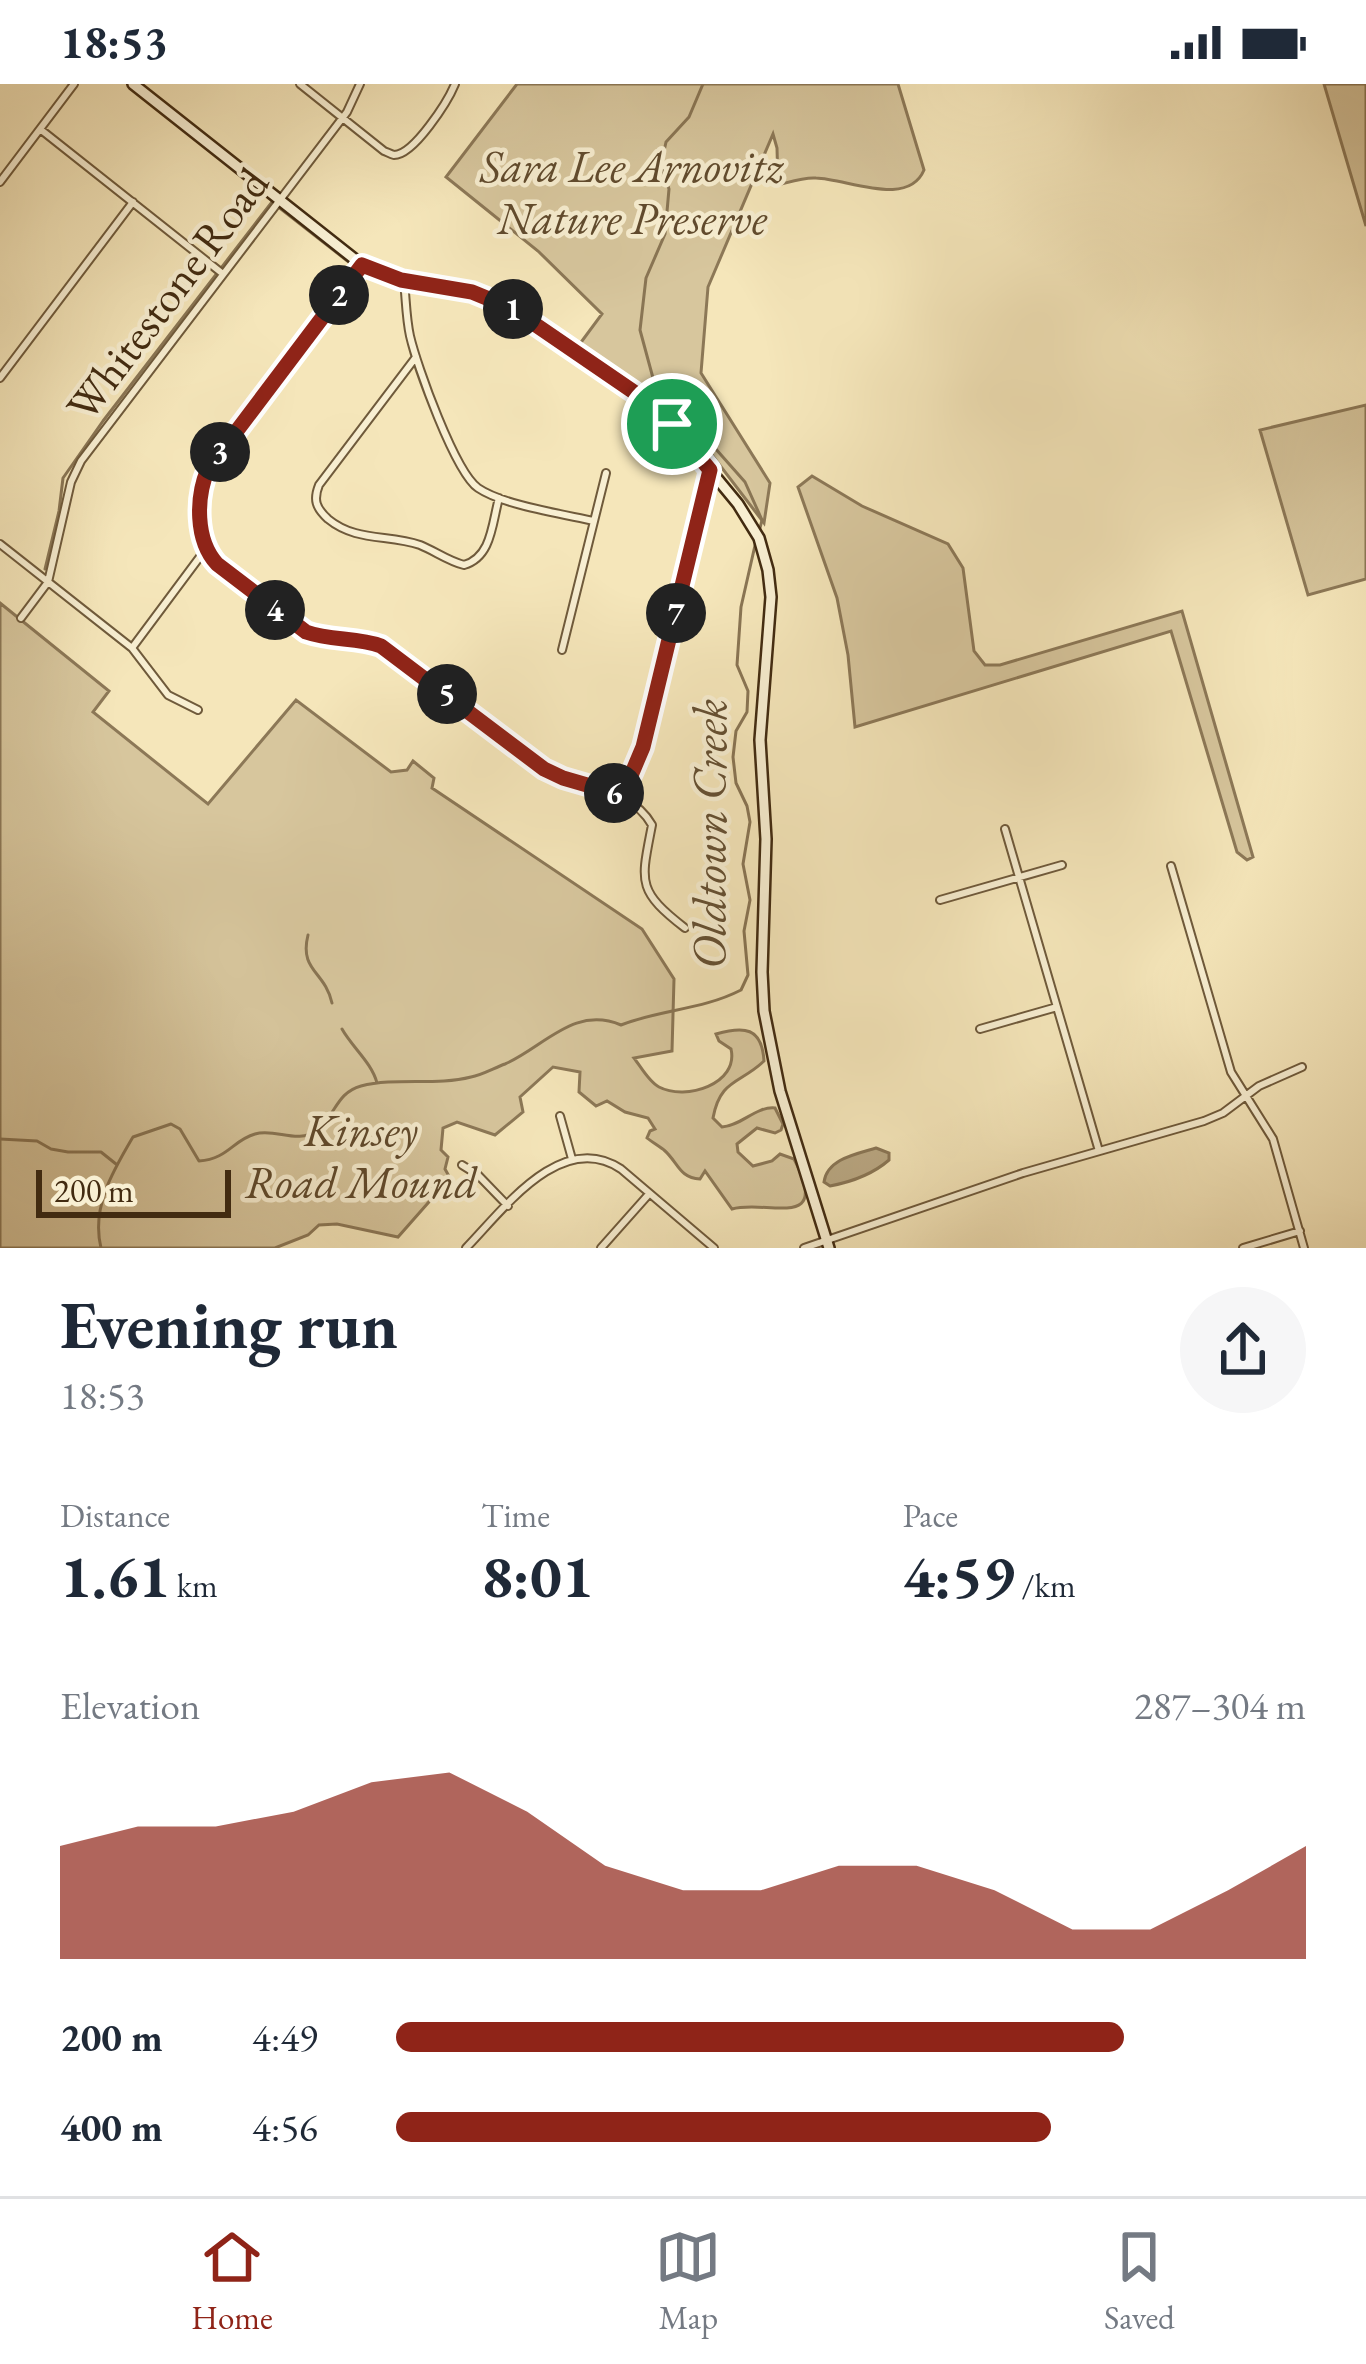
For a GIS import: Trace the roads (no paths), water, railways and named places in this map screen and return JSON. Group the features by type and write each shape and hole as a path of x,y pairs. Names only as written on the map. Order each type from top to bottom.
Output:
{"street":[{"path":"0,182 74,84"},
{"path":"133,84 362,265 404,280 472,292 511,308 647,401 672,424 753,526 768,570 771,597 760,740 766,839 763,993 774,1067 828,1244"},
{"path":"300,84 384,151 397,154 418,139 448,101 455,84"},
{"name":"Whitestone Road","path":"21,618 48,582 71,482 81,461 343,118 360,84"},
{"path":"40,129 223,274"},
{"path":"0,378 133,202"},
{"path":"132,648 203,557 200,498 208,469 362,265"},
{"path":"404,280 416,357 463,472 475,486 499,498 594,521"},
{"path":"416,357 319,485 318,508 351,533 417,544 464,565 485,551 499,498"},
{"path":"618,794 643,747 710,470"},
{"path":"562,650 606,473"},
{"path":"0,544 132,648 168,695 198,710"},
{"path":"205,546 217,564 297,626 321,637 381,646 544,769 618,794 650,819 646,886 657,905 685,928"},
{"path":"1005,829 1099,1151"},
{"path":"940,900 1062,866"},
{"path":"1172,866 1231,1072 1273,1139 1304,1248"},
{"path":"980,1029 1058,1006"},
{"path":"804,1248 828,1244 1021,1174 1204,1121 1302,1067"},
{"path":"560,1116 572,1159"},
{"path":"466,1248 543,1173 585,1157 612,1163 713,1248"},
{"path":"462,1166 478,1175 508,1206"},
{"path":"601,1248 649,1194"},
{"path":"1243,1248 1300,1231"}],"waterway":[{"name":"Oldtown Creek","path":"703,84 689,117 666,142 661,165 669,189 665,234 646,278 640,330 653,378 745,482 762,520 759,532"},
{"path":"45,569 63,478 272,202 364,274 399,284"},
{"path":"408,286 418,289"},
{"name":"Oldtown Creek","path":"101,1248 101,1204 133,1137 171,1124 180,1129 199,1161 209,1160 255,1134 310,1134 346,1094 361,1086 475,1076 519,1057 574,1024 604,1020 621,1025 741,990 748,975 744,931 750,900 743,864 750,822 736,783 733,757 736,731 747,712 748,691 737,665 741,607 756,541"},
{"path":"308,935 307,956 332,1003"},
{"path":"342,1029 377,1083"},
{"path":"0,1139 37,1141 68,1152 101,1152 116,1164"}],"park label":[{"name":"Sara Lee Arnovitz Nature Preserve","path":"632,192"},
{"name":"Kinsey Road Mound","path":"361,1156"}]}
